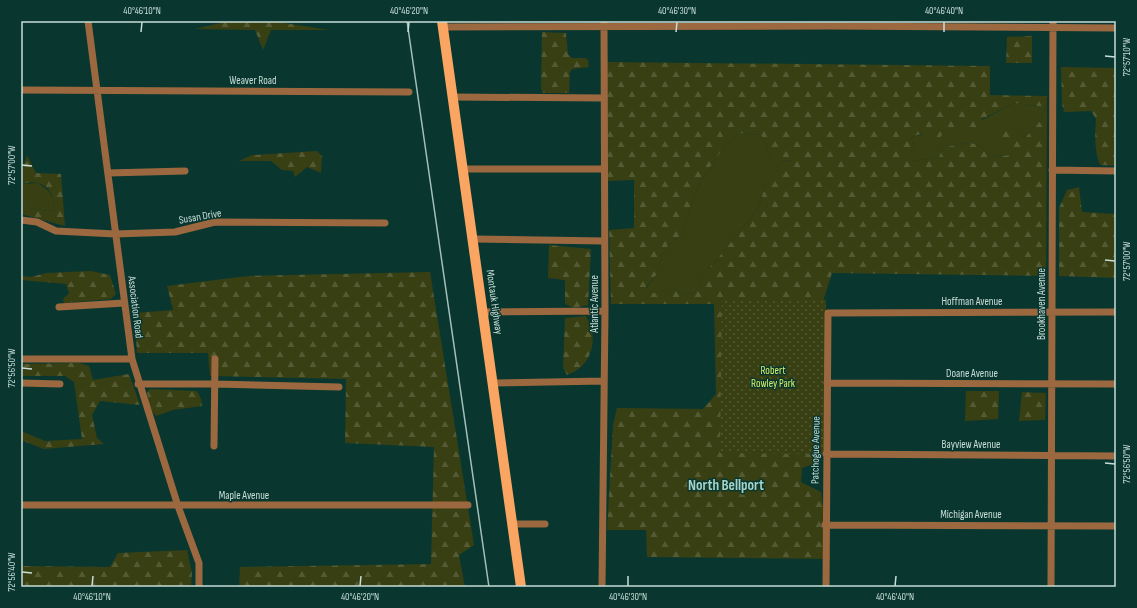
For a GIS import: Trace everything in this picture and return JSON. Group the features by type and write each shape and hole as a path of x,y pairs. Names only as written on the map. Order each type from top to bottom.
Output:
{"main road":[{"name":"Montauk Highway","path":"443,24 474,238 521,587"}],"street":[{"name":"Association Road","path":"88,21 132,359 138,384 178,506 199,563 198,587"},
{"path":"443,24 1053,24 1116,28"},
{"name":"Atlantic Avenue","path":"602,587 605,311 603,169 604,24"},
{"name":"Brookhaven Avenue","path":"1051,587 1053,24"},
{"name":"Weaver Road","path":"21,90 409,92"},
{"path":"453,97 603,98"},
{"path":"464,169 603,169"},
{"path":"1052,170 1116,171"},
{"path":"108,173 185,172"},
{"name":"Susan Drive","path":"21,220 37,222 56,231 115,234 175,232 215,222 385,223"},
{"path":"474,238 604,241"},
{"path":"59,307 124,303"},
{"path":"484,312 605,311"},
{"name":"Hoffman Avenue","path":"828,313 1116,312"},
{"name":"Patchogue Avenue","path":"826,587 825,526 828,313"},
{"path":"21,359 132,359"},
{"path":"214,446 215,359"},
{"path":"494,383 604,381"},
{"name":"Doane Avenue","path":"827,382 1116,384"},
{"path":"21,383 60,384"},
{"path":"138,384 339,387"},
{"name":"Bayview Avenue","path":"826,454 1116,456"},
{"name":"Maple Avenue","path":"21,506 468,505"},
{"path":"513,524 545,524"},
{"name":"Michigan Avenue","path":"825,526 1116,526"}],"green space":[{"path":"229,21 272,21 329,30 271,30 263,50 255,30 195,29"},
{"path":"542,32 566,33 568,54 572,58 585,58 588,60 589,67 572,69 570,72 569,93 543,93 541,89"},
{"path":"1032,36 1032,63 1006,63 1007,37"},
{"path":"607,62 990,66 990,95 1047,96 1046,276 832,273 778,444 818,455 818,463 802,468 801,482 821,492 830,559 647,557 646,530 607,530 613,425 617,408 703,409 716,394 714,304 611,304 609,230 634,228 634,180 607,181","holes":["1014,103 1046,107 1042,119 1025,138 1002,129 999,138 1011,155 989,157 985,150 980,146 969,143 943,148 939,157 914,161 914,150 911,137 921,134 936,142 947,129 960,128 972,133 982,119","742,133 761,135 771,159 791,160 782,161 772,179 765,185 759,207 707,270 695,292 684,295 672,289 649,294 646,287 657,274 661,257 669,244 680,236 700,182 726,144"]},
{"path":"1061,67 1116,68 1116,166 1100,165 1095,137 1096,119 1091,111 1064,112 1062,103"},
{"path":"1014,103 1046,107 1042,119 1025,138 1018,135 1011,155 989,157 985,150 980,146 969,143 943,148 939,157 914,161 914,150 911,137 955,127 965,129"},
{"path":"742,133 761,135 771,159 797,159 782,161 772,180 765,185 759,207 707,270 695,292 684,295 672,289 649,295 646,288 657,274 661,257 669,244 680,236 700,182 726,144"},
{"path":"317,151 322,156 321,173 307,167 295,177 293,171 282,170 271,161 239,161 252,155"},
{"path":"27,155 36,173 61,174 65,226 21,214 21,206 47,211 54,210 54,201 51,193 42,184 21,184 21,169 23,168"},
{"path":"38,183 45,188 52,197 54,210 47,211 21,206 21,184"},
{"path":"1079,187 1082,212 1116,214 1116,278 1059,276 1059,208 1067,190"},
{"path":"549,245 591,249 588,305 574,308 565,304 565,280 548,278"},
{"path":"91,271 110,275 116,294 111,299 64,303 63,299 69,293 66,284 21,280 21,276 31,277 46,273"},
{"path":"430,272 474,545 459,555 465,587 239,587 240,567 431,564 434,447 345,443 346,379 210,376 208,353 137,353 134,313 173,310 167,286 248,276"},
{"name":"Robert Rowley Park","path":"722,299 826,300 824,454 720,453"},
{"path":"585,316 592,329 593,336 591,352 588,358 576,371 567,375 563,368 565,318"},
{"path":"79,363 89,366 93,380 129,374 140,405 100,401 92,415 97,438 104,444 44,449 23,441 21,445 21,431 45,441 82,439 74,382 65,376 21,376 21,364"},
{"path":"150,389 197,391 201,399 202,406 173,410 156,416 150,409 147,392"},
{"path":"966,391 999,391 998,419 965,421"},
{"path":"1022,392 1046,393 1045,420 1019,421"},
{"path":"187,550 192,573 191,587 21,587 21,566 110,567 118,553"}],"railway":[{"path":"407,21 489,587"}],"district":[{"name":"North Bellport","path":"726,485"}]}
